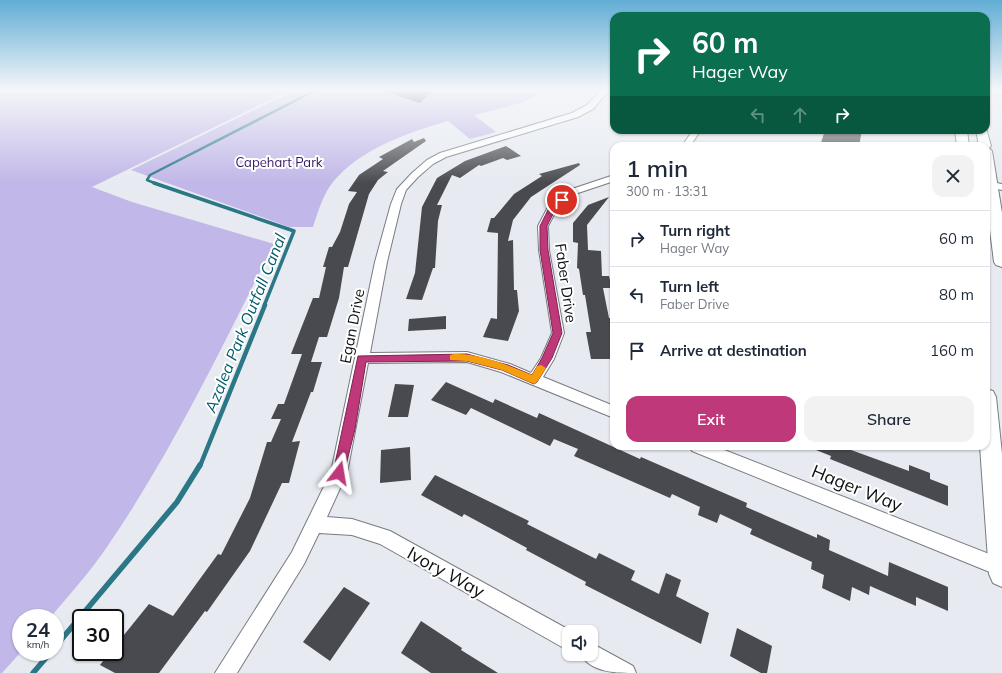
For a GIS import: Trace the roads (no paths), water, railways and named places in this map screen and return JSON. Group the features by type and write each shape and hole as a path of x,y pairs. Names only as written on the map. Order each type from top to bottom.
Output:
{"main road":[{"path":"990,170 1002,262"},
{"path":"990,216 997,224"},
{"path":"990,440 1002,571"}],"street":[{"name":"Egan Drive","path":"225,673 298,558 339,473 349,429 381,262 396,204 402,189 430,162 443,155 557,120"},
{"name":"Faber Drive","path":"534,380 547,358 558,333 544,250 543,226 553,207 572,192 610,179"},
{"path":"362,358 467,357 505,368 610,410"},
{"name":"Hager Way","path":"707,450 1002,571"},
{"name":"Ivory Way","path":"315,524 352,527 384,537 562,637"},
{"path":"598,657 626,673"}],"waterway":[{"name":"Azalea Park Outfall Canal","path":"157,184 147,180 150,175 257,120"},
{"name":"Azalea Park Outfall Canal","path":"154,183 294,231 264,306"},
{"name":"Azalea Park Outfall Canal","path":"200,466 265,305"},
{"name":"Azalea Park Outfall Canal","path":"64,636 177,502 200,465"},
{"name":"Azalea Park Outfall Canal","path":"33,673 43,661"}],"park label":[{"name":"Capehart Park","path":"279,162"}]}
